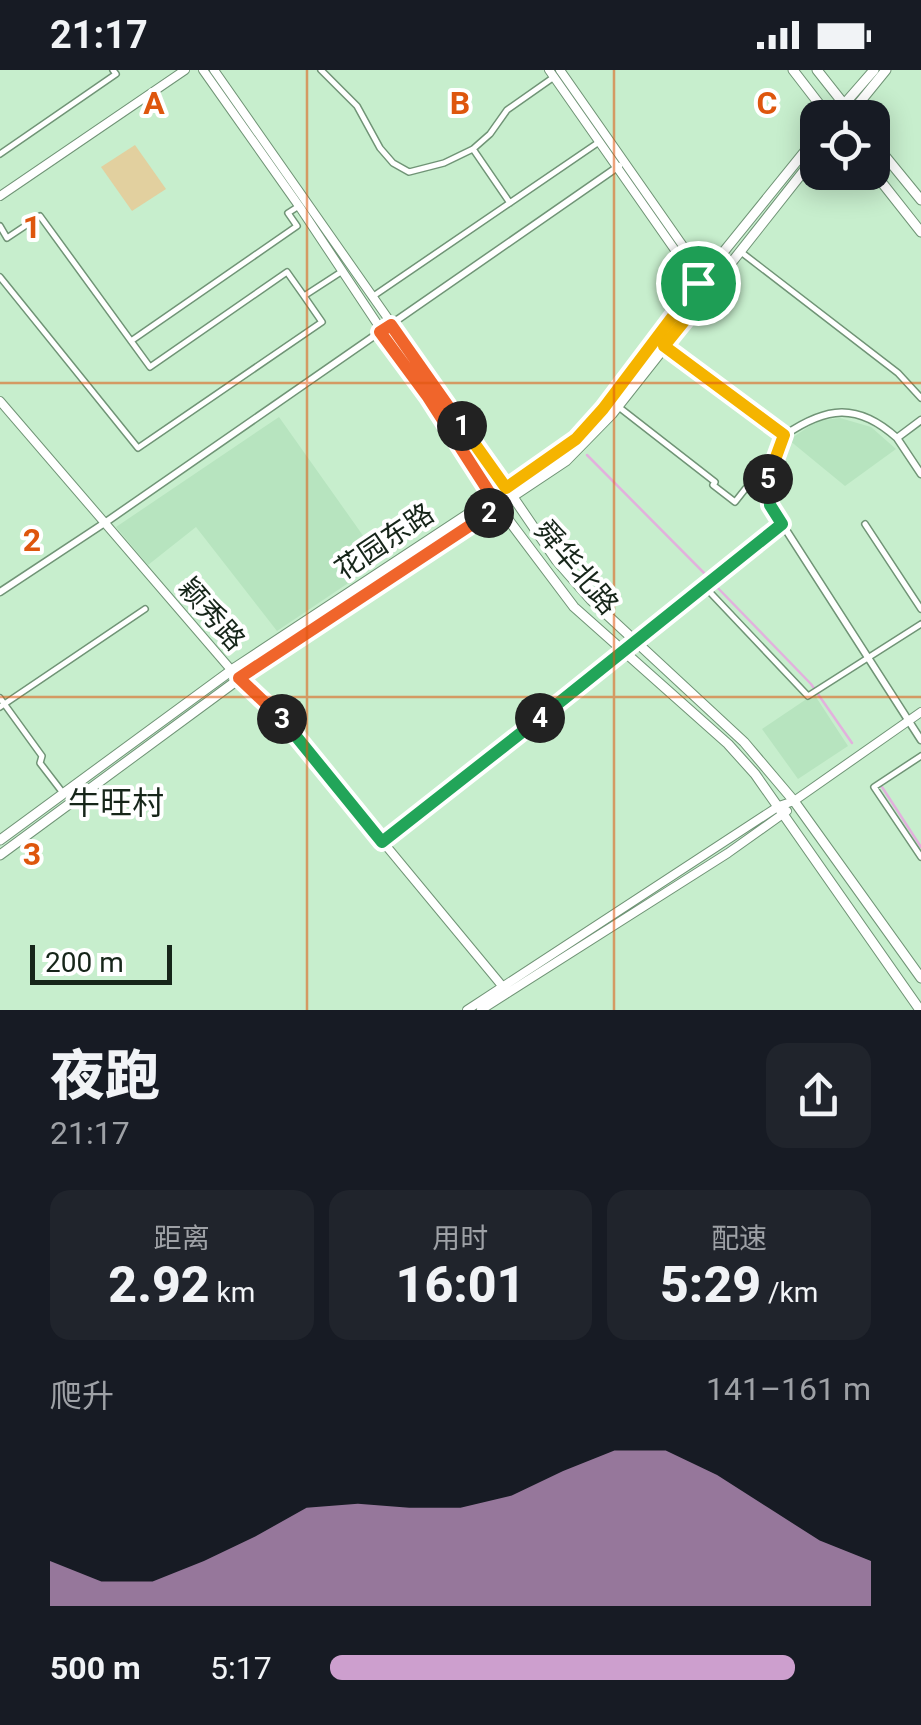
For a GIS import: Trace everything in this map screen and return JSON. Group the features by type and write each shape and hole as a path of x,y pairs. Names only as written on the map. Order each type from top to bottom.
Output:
{"main road":[{"path":"1,194 185,70"},
{"name":"舜华北路","path":"203,70 299,206 498,506 574,607 728,744 781,811 920,1010"},
{"name":"舜华北路","path":"214,70 556,560 590,600 744,742 794,801 921,978"},
{"path":"793,70 817,100"},
{"path":"817,70 841,100"},
{"path":"848,100 874,70"},
{"path":"863,100 886,70"},
{"path":"554,72 599,142 621,165"},
{"path":"554,72 701,279 712,287"},
{"name":"花园东路","path":"0,855 235,674 498,506 509,492 576,439 800,157"},
{"path":"890,162 921,200"},
{"name":"花园东路","path":"0,840 492,496 509,492 574,454 618,406 800,176"},
{"path":"888,190 921,232"},
{"name":"颖秀路","path":"0,401 235,674 278,714 505,990"},
{"path":"467,1010 505,990 781,811 921,712"},
{"path":"480,1010 505,990"}],"street":[{"path":"0,154 116,74 114,70"},
{"path":"321,70 357,106 392,163 409,172 444,163 473,148 490,134 507,110 554,72"},
{"path":"372,297 599,142"},
{"path":"473,148 510,203"},
{"path":"0,592 621,165"},
{"path":"131,341 297,226 288,213 299,206"},
{"path":"0,243 40,216 150,367 287,272 322,322 138,448 0,277"},
{"path":"0,226 7,238"},
{"path":"740,251 898,373 921,398"},
{"path":"304,296 341,272"},
{"path":"664,346 784,435"},
{"path":"618,406 716,482 712,486 735,502 746,488 766,489"},
{"path":"921,474 897,438 884,427 840,410 810,418 784,435 769,470 766,489 770,505 921,740"},
{"path":"897,438 921,420"},
{"path":"382,842 782,524"},
{"path":"865,524 921,609"},
{"path":"709,582 808,696 921,624"},
{"path":"64,794 40,763 42,756 2,703 145,609"},
{"path":"921,756 874,787 921,857"},
{"path":"906,989 921,978"}],"shaded area":[{"path":"135,145 166,189 132,211 101,167"},
{"path":"279,417 381,561 277,631 196,527 148,565 116,527"},
{"path":"840,418 871,427 896,449 845,486 789,440 817,421"},
{"path":"814,694 848,746 798,779 762,729"}],"waterway":[{"path":"587,455 709,578"},
{"path":"714,584 811,684 852,743"},
{"path":"882,787 921,847"}],"district":[{"name":"牛旺村","path":"116,803"}],"route":[{"path":"704,276 714,284 664,346 784,435 769,470 766,489 770,505 782,524 382,842 278,714 239,678 498,506 428,397 380,332 391,325 506,488 576,439 698,283 704,276"}]}
